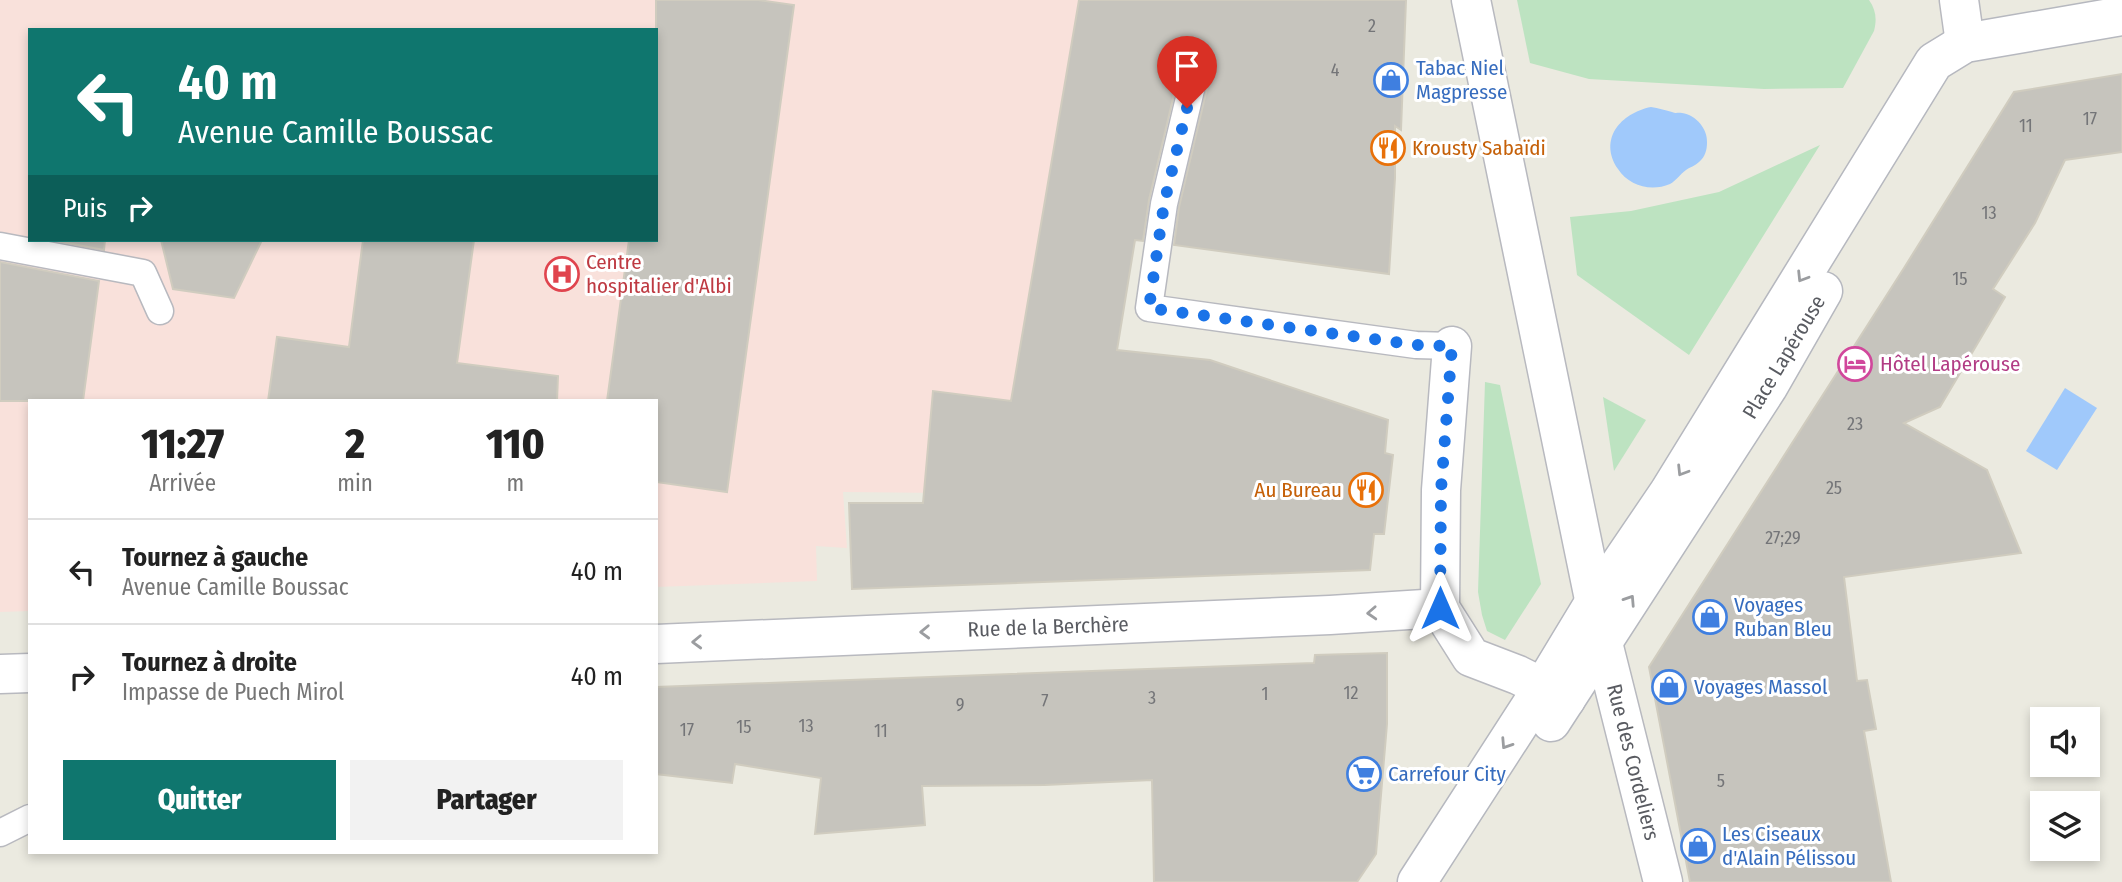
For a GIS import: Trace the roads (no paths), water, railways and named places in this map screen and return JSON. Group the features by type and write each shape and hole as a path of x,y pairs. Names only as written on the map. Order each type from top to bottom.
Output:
{"street":[{"name":"Rue des Cordeliers","path":"1471,0 1603,643 1663,882"},
{"path":"1959,0 1965,43"},
{"path":"1417,882 1555,693 1595,601 1669,492 1934,62 1965,43 2122,16"},
{"name":"Place Lapérouse","path":"1453,874 1555,693 1603,643 1768,387 1965,43"},
{"path":"1452,346 1441,490 1440,608 1471,657 1555,693"},
{"name":"Rue de la Berchère","path":"658,643 1440,608"},
{"path":"0,674 28,673"}],"lane":[{"path":"1198,60 1164,204 1149,308 1416,345 1452,346"},
{"path":"0,246 142,273 160,311"},
{"path":"0,833 28,819"}],"water":[{"path":"1651,107 1692,117 1703,128 1707,138 1704,156 1696,165 1670,184 1655,187 1641,186 1628,180 1618,169 1610,148 1616,129 1622,121"},
{"path":"2065,388 2097,408 2057,470 2026,451"}],"place":[{"name":"Tabac Niel Magpresse","path":"1391,80"},
{"name":"Krousty Sabaïdi","path":"1388,148"},
{"name":"Centre hospitalier d'Albi","path":"562,274"},
{"name":"Hôtel Lapérouse","path":"1855,364"},
{"name":"Au Bureau","path":"1366,490"},
{"name":"Voyages Ruban Bleu","path":"1710,617"},
{"name":"Voyages Massol","path":"1669,687"},
{"name":"Carrefour City","path":"1364,774"},
{"name":"Les Ciseaux d'Alain Pélissou","path":"1698,846"}]}
